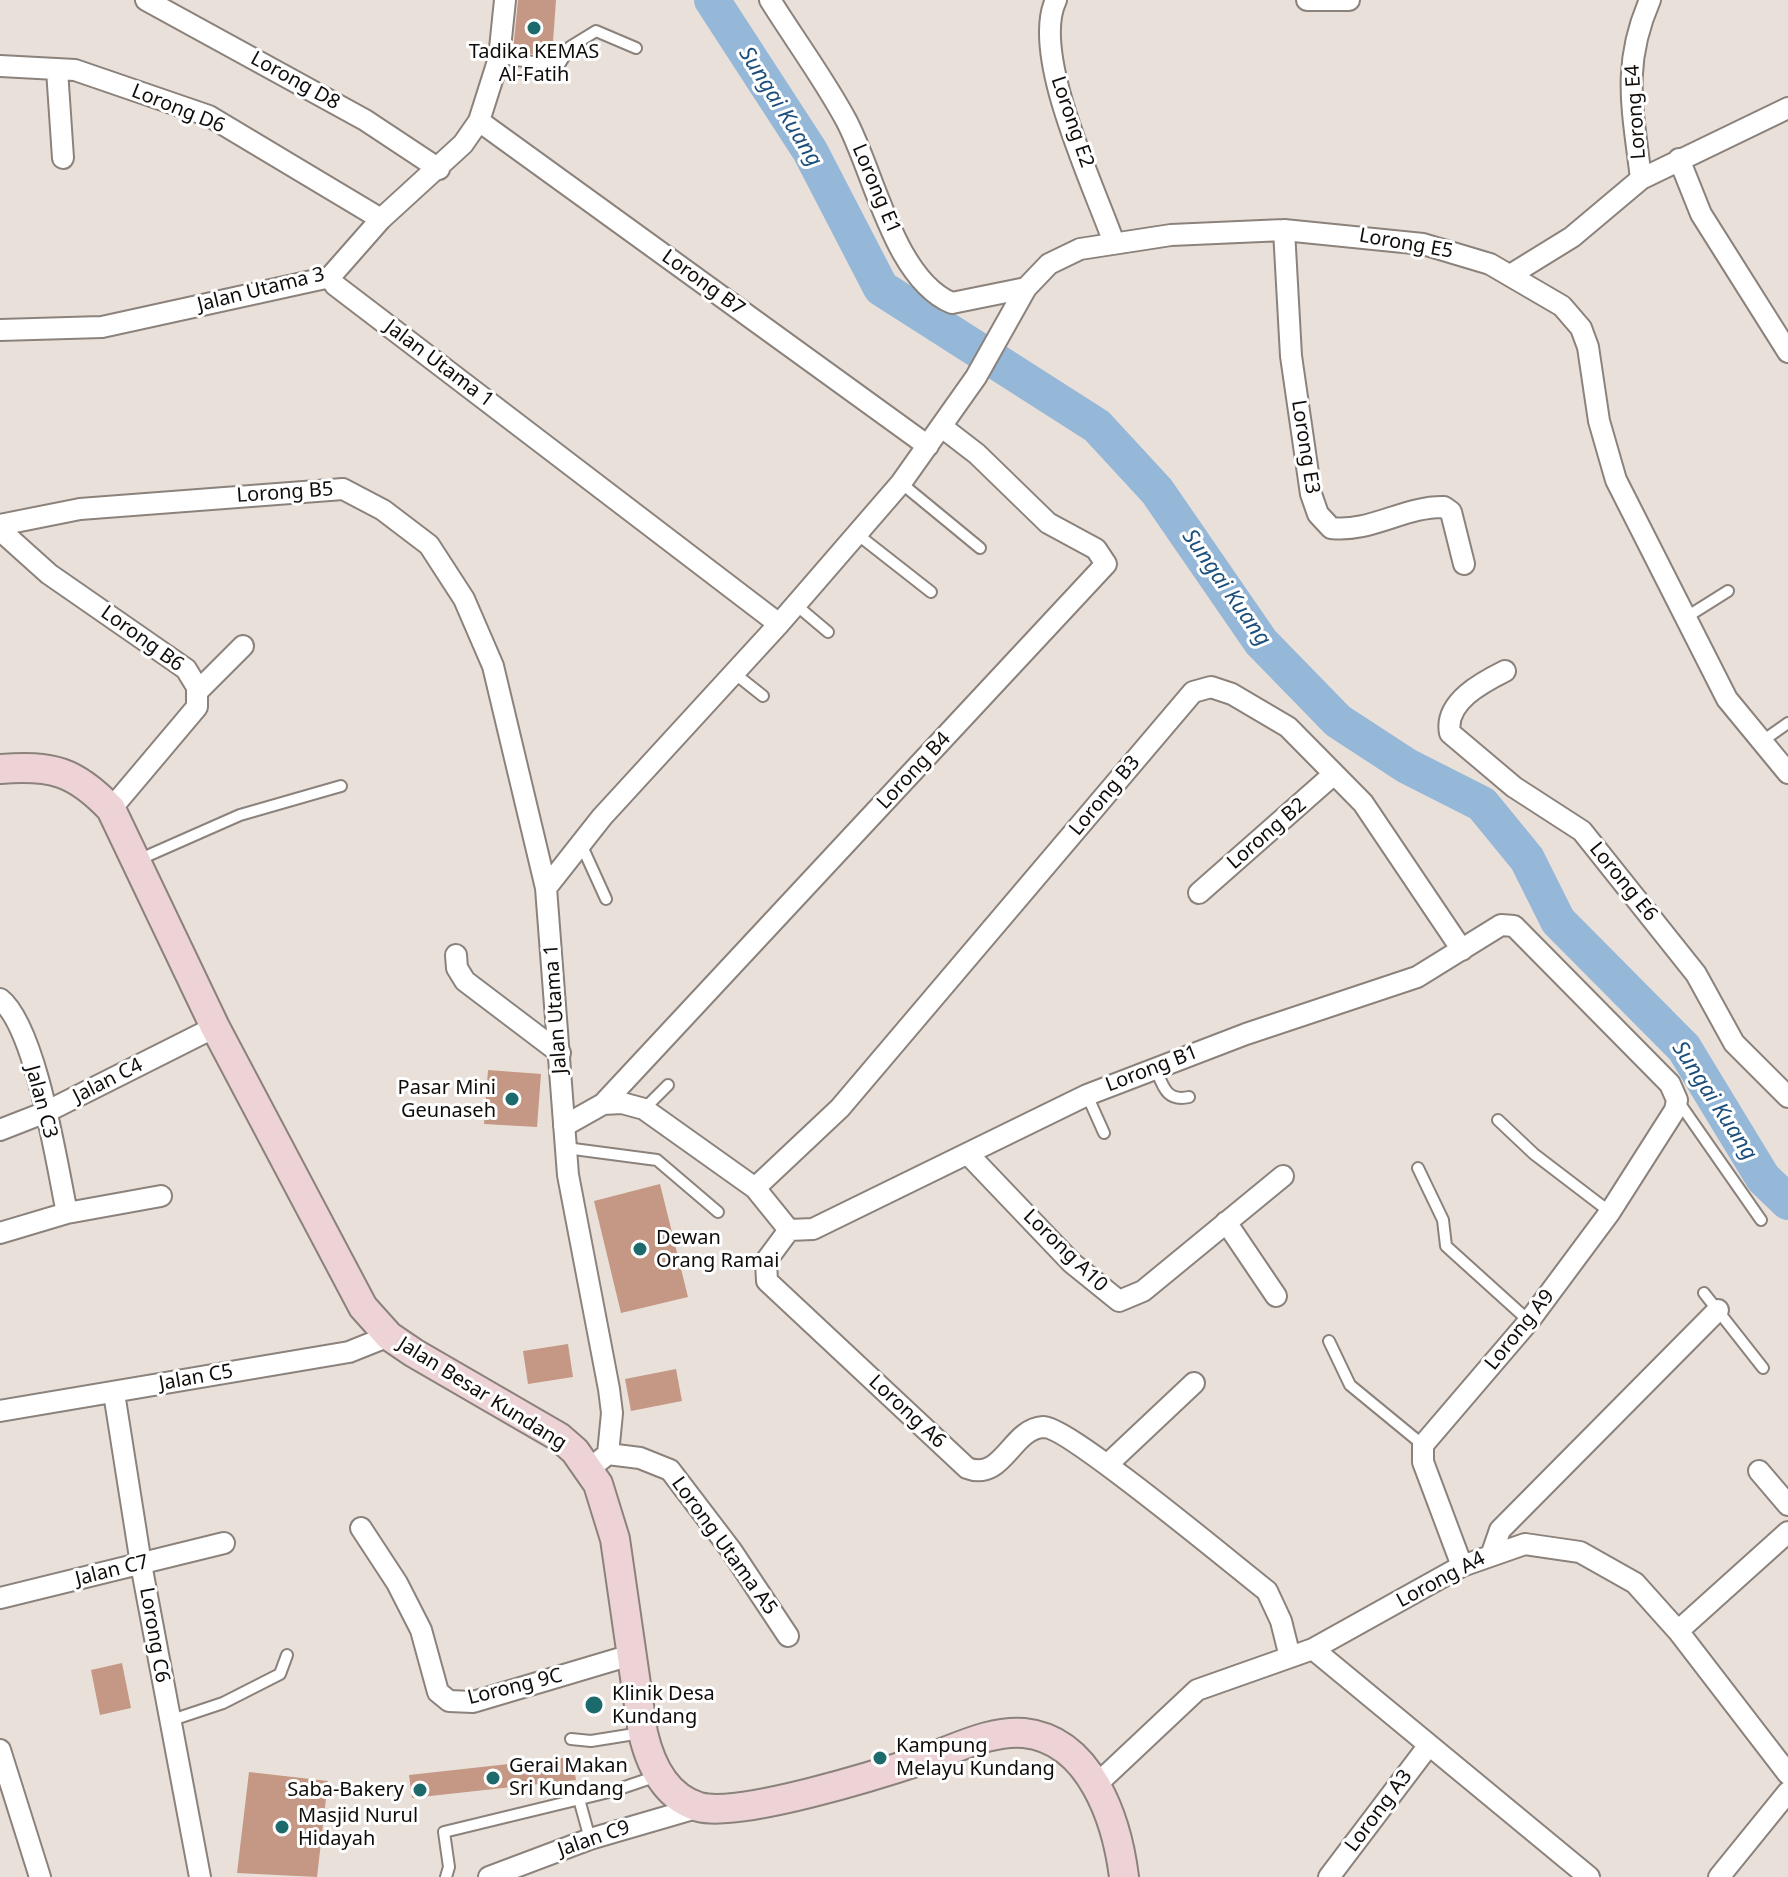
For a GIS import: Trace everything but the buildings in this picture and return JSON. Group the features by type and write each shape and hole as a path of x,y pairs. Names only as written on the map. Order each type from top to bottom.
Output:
{"main road":[{"name":"Jalan Besar Kundang","path":"0,769 59,770 86,784 111,809 138,860 174,946 356,1296 389,1336 599,1462 598,1484 615,1539 643,1733 658,1776"},
{"path":"658,1776 700,1807 747,1806 844,1784 997,1734 1022,1733 1051,1741 1073,1757 1096,1785 1117,1835 1124,1877"}],"street":[{"name":"Lorong D8","path":"146,0 365,120 439,169"},
{"name":"Jalan Utama 3","path":"0,330 102,327 330,277 381,219 439,169 479,121 499,58 505,0"},
{"name":"Lorong E1","path":"770,0 846,121 902,250 923,284 952,303 1026,288"},
{"name":"Lorong E2","path":"1056,0 1048,22 1051,61 1114,243"},
{"path":"1307,0 1349,0"},
{"name":"Lorong E4","path":"1641,179 1630,75 1636,34 1648,5"},
{"name":"Lorong D6","path":"0,66 75,70 209,116 381,219"},
{"path":"57,70 63,158"},
{"path":"1512,274 1572,237 1641,179 1788,108"},
{"name":"Lorong B7","path":"479,121 928,446"},
{"path":"1679,159 1701,214 1788,352"},
{"name":"Lorong E5","path":"942,427 976,377 1026,288 1049,264 1064,255 1114,243 1220,231 1284,230 1423,244 1464,254 1512,274 1562,306 1581,328 1588,347 1599,421 1616,480 1727,699 1788,773"},
{"name":"Lorong E3","path":"1284,230 1291,356 1311,494 1318,514 1331,528 1349,531 1422,509 1444,507 1451,512 1464,564"},
{"name":"Jalan Utama 1","path":"330,277 335,285 779,624"},
{"path":"546,888 581,844 901,483 942,427"},
{"name":"Lorong B4","path":"564,1126 603,1104 1106,564 1096,549 1048,523 977,454 942,427"},
{"name":"Lorong B5","path":"0,527 80,509 343,489 383,510 429,545 464,599 493,666 546,888"},
{"name":"Lorong B6","path":"0,527 49,574 186,669 197,692 197,707 111,809"},
{"path":"197,692 243,646"},
{"name":"Lorong E6","path":"1505,671 1466,694 1448,725 1450,733 1514,787 1582,831 1696,974 1734,1043 1788,1097"},
{"name":"Lorong B3","path":"755,1188 840,1108 1193,692 1211,687 1232,694 1288,727 1363,803 1462,950"},
{"name":"Lorong B2","path":"1199,893 1334,774"},
{"name":"Jalan Utama 1","path":"546,888 566,1148 584,1270 612,1413 599,1462"},
{"name":"Lorong B1","path":"789,1230 813,1229 1087,1095 1155,1067 1417,977 1501,925 1514,926 1670,1084 1677,1100"},
{"path":"456,955 457,968 465,981 560,1053"},
{"name":"Jalan C3","path":"0,999 18,1018 46,1112 67,1213"},
{"name":"Jalan C4","path":"0,1130 46,1112 215,1027"},
{"name":"Lorong A9","path":"1423,1445 1529,1321 1610,1212 1675,1110 1677,1100"},
{"path":"603,1104 622,1103 644,1109 755,1188 789,1230"},
{"name":"Lorong A10","path":"968,1154 1072,1263 1119,1301 1143,1291 1283,1176"},
{"path":"0,1233 67,1213 161,1196"},
{"path":"1226,1222 1276,1296"},
{"name":"Lorong A6","path":"789,1230 766,1261 767,1281 967,1468 978,1472 989,1470 1032,1431 1043,1427 1055,1430 1108,1464 1267,1591 1281,1621 1290,1657"},
{"path":"1492,1553 1500,1530 1718,1310"},
{"name":"Jalan C5","path":"0,1411 349,1352 389,1336"},
{"path":"1108,1464 1194,1383"},
{"name":"Lorong C6","path":"114,1393 141,1564 200,1877"},
{"path":"1423,1445 1423,1462 1462,1566"},
{"name":"Lorong Utama A5","path":"599,1462 640,1458 670,1470 731,1550 788,1636"},
{"path":"1759,1471 1788,1505"},
{"name":"Lorong 9C","path":"361,1528 397,1583 421,1630 438,1692 449,1701 473,1702 631,1655"},
{"path":"1678,1631 1788,1532"},
{"name":"Jalan C7","path":"0,1598 224,1543"},
{"name":"Lorong A4","path":"1096,1785 1197,1690 1313,1649 1462,1566 1525,1544 1580,1552 1635,1583 1678,1631 1788,1774"},
{"path":"1313,1649 1579,1874"},
{"name":"Lorong A3","path":"1329,1877 1429,1745"},
{"path":"0,1750 40,1877"},
{"path":"1719,1877 1788,1792"},
{"name":"Jalan C9","path":"489,1877 590,1839 700,1807"}],"lane":[{"path":"499,58 559,65 570,47 596,31 636,48"},
{"path":"901,483 980,548"},
{"path":"857,534 931,592"},
{"path":"1685,618 1728,591"},
{"path":"796,605 828,632"},
{"path":"734,673 763,696"},
{"path":"1761,742 1788,723"},
{"path":"138,860 240,815 341,786"},
{"path":"581,844 606,899"},
{"path":"1155,1067 1166,1093 1175,1099 1189,1097"},
{"path":"644,1109 668,1085"},
{"path":"1087,1095 1104,1133"},
{"path":"1677,1100 1761,1220"},
{"path":"1498,1120 1534,1154 1610,1212"},
{"path":"566,1148 657,1160 718,1212"},
{"path":"1418,1168 1443,1220 1446,1246 1529,1321"},
{"path":"1704,1293 1763,1368"},
{"path":"1329,1341 1350,1385 1423,1445"},
{"path":"169,1721 223,1703 280,1674 287,1655"},
{"path":"571,1739 591,1741 643,1733"},
{"path":"446,1877 449,1867 444,1832 658,1776"},
{"path":"579,1799 590,1839"}],"waterway":[{"name":"Sungai Kuang","path":"712,0 810,151 881,288 1097,426 1157,491 1261,642 1338,721 1407,766 1482,804 1527,859 1558,921 1684,1048 1763,1178 1788,1202"}],"place":[{"name":"Tadika KEMAS Al-Fatih","path":"534,28"},
{"name":"Pasar Mini Geunaseh","path":"512,1099"},
{"name":"Dewan Orang Ramai","path":"640,1249"},
{"name":"Klinik Desa Kundang","path":"594,1705"},
{"name":"Kampung Melayu Kundang","path":"880,1758"},
{"name":"Gerai Makan Sri Kundang","path":"493,1778"},
{"name":"Saba-Bakery","path":"420,1790"},
{"name":"Masjid Nurul Hidayah","path":"282,1827"}]}
